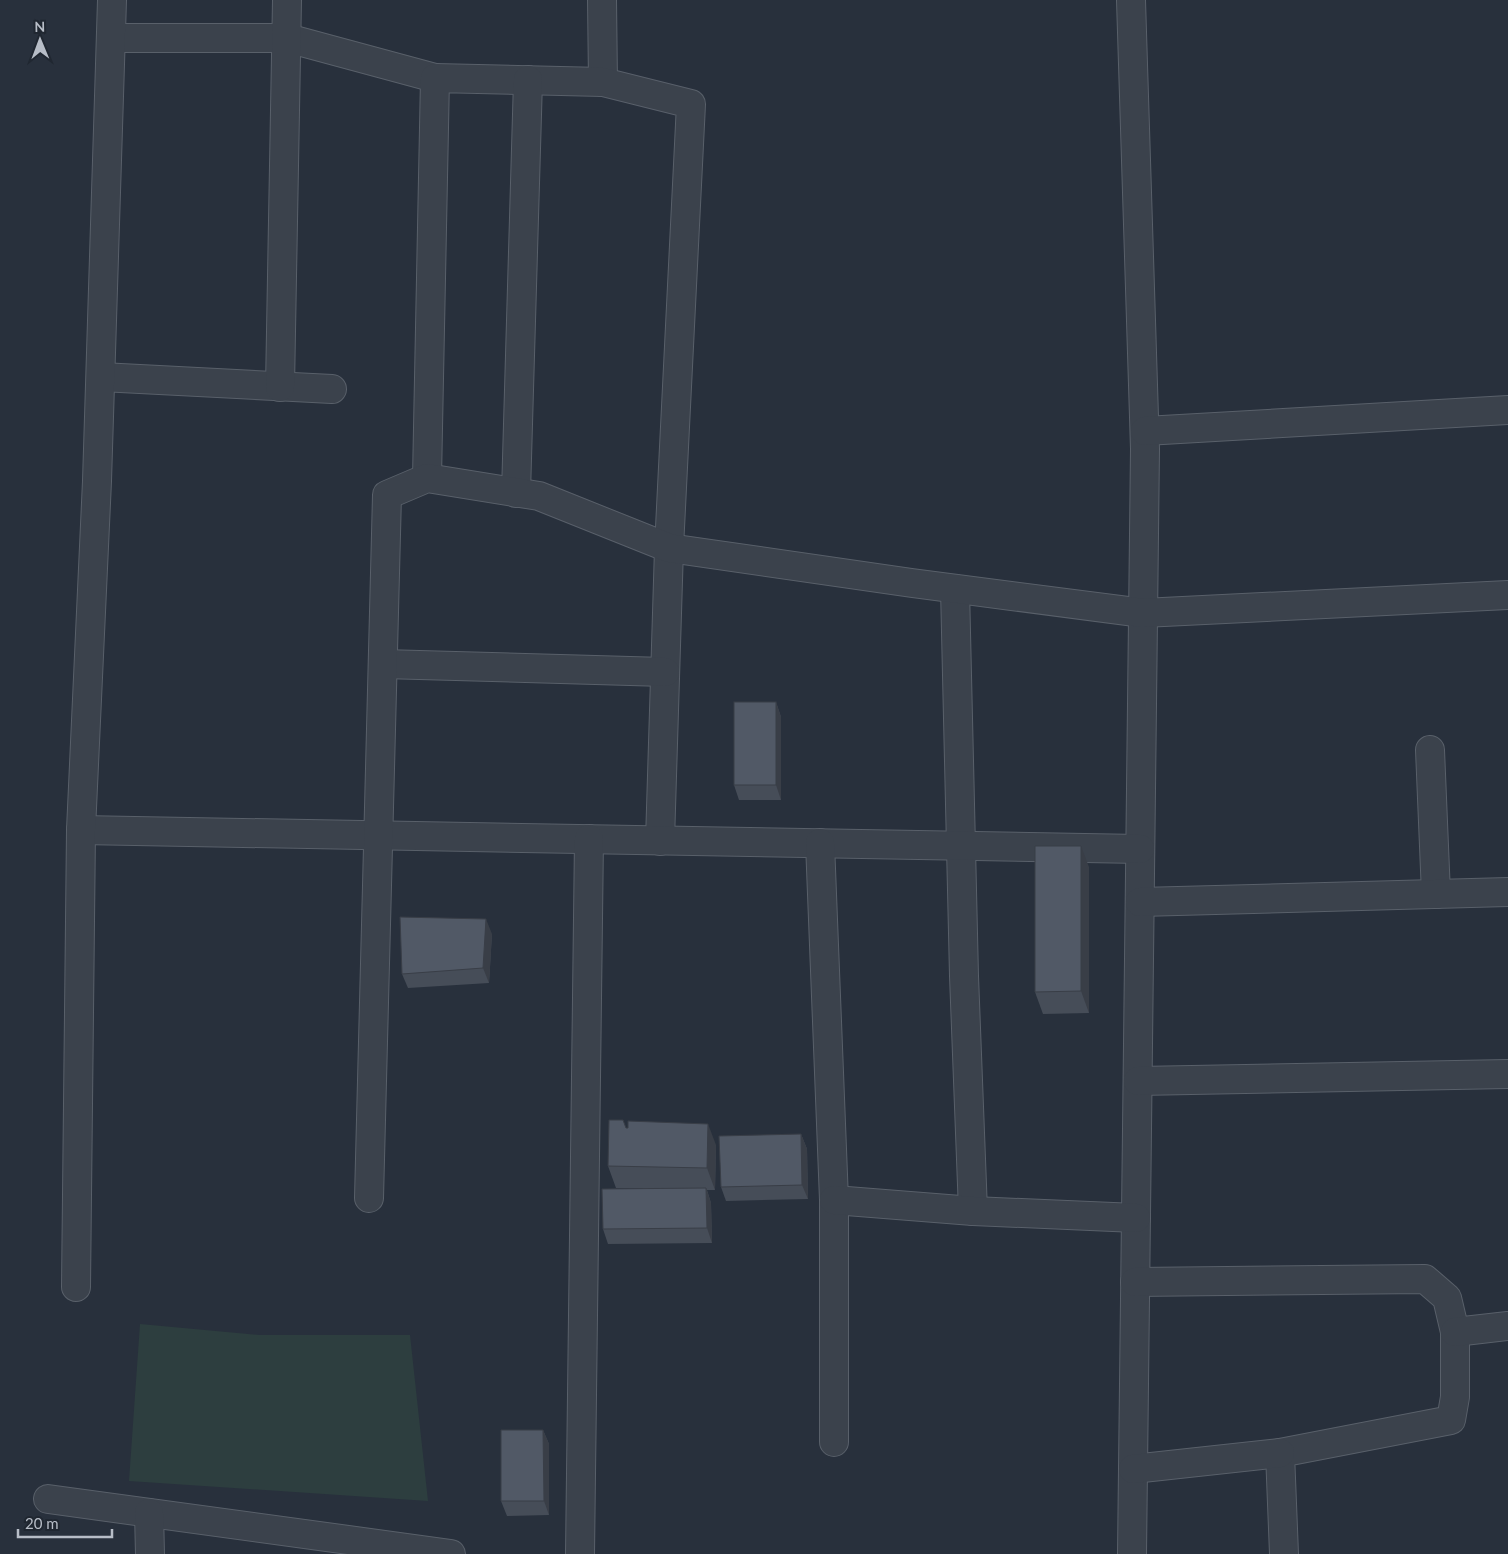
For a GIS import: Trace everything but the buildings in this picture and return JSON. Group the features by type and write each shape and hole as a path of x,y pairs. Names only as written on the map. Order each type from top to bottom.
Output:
{"street":[{"path":"76,1287 81,830 98,481 112,0"},
{"path":"280,387 287,0"},
{"path":"602,0 604,82"},
{"path":"1131,0 1145,431 1132,1554"},
{"path":"111,38 287,38 435,78 604,82 691,104 668,548 660,841"},
{"path":"427,478 435,78"},
{"path":"516,493 528,80"},
{"path":"101,377 332,389"},
{"path":"1145,431 1508,410"},
{"path":"369,1198 387,495 427,478 538,496 668,548 955,589 1143,612 1508,596"},
{"path":"955,589 964,976 973,1210"},
{"path":"383,664 665,672"},
{"path":"1430,750 1436,894"},
{"path":"81,830 1140,849"},
{"path":"580,1554 589,839"},
{"path":"820,844 834,1200 834,1442"},
{"path":"1140,902 1508,892"},
{"path":"1138,1081 1508,1074"},
{"path":"834,1200 973,1210 1136,1218"},
{"path":"1133,1469 1280,1453 1452,1420 1455,1397 1455,1332 1447,1298 1425,1280 1135,1282"},
{"path":"1455,1332 1508,1326"},
{"path":"1280,1453 1284,1554"},
{"path":"48,1499 380,1549 451,1554"},
{"path":"149,1513 150,1554"}],"shaded area":[{"path":"140,1324 260,1335 410,1335 428,1501 129,1481"}]}
